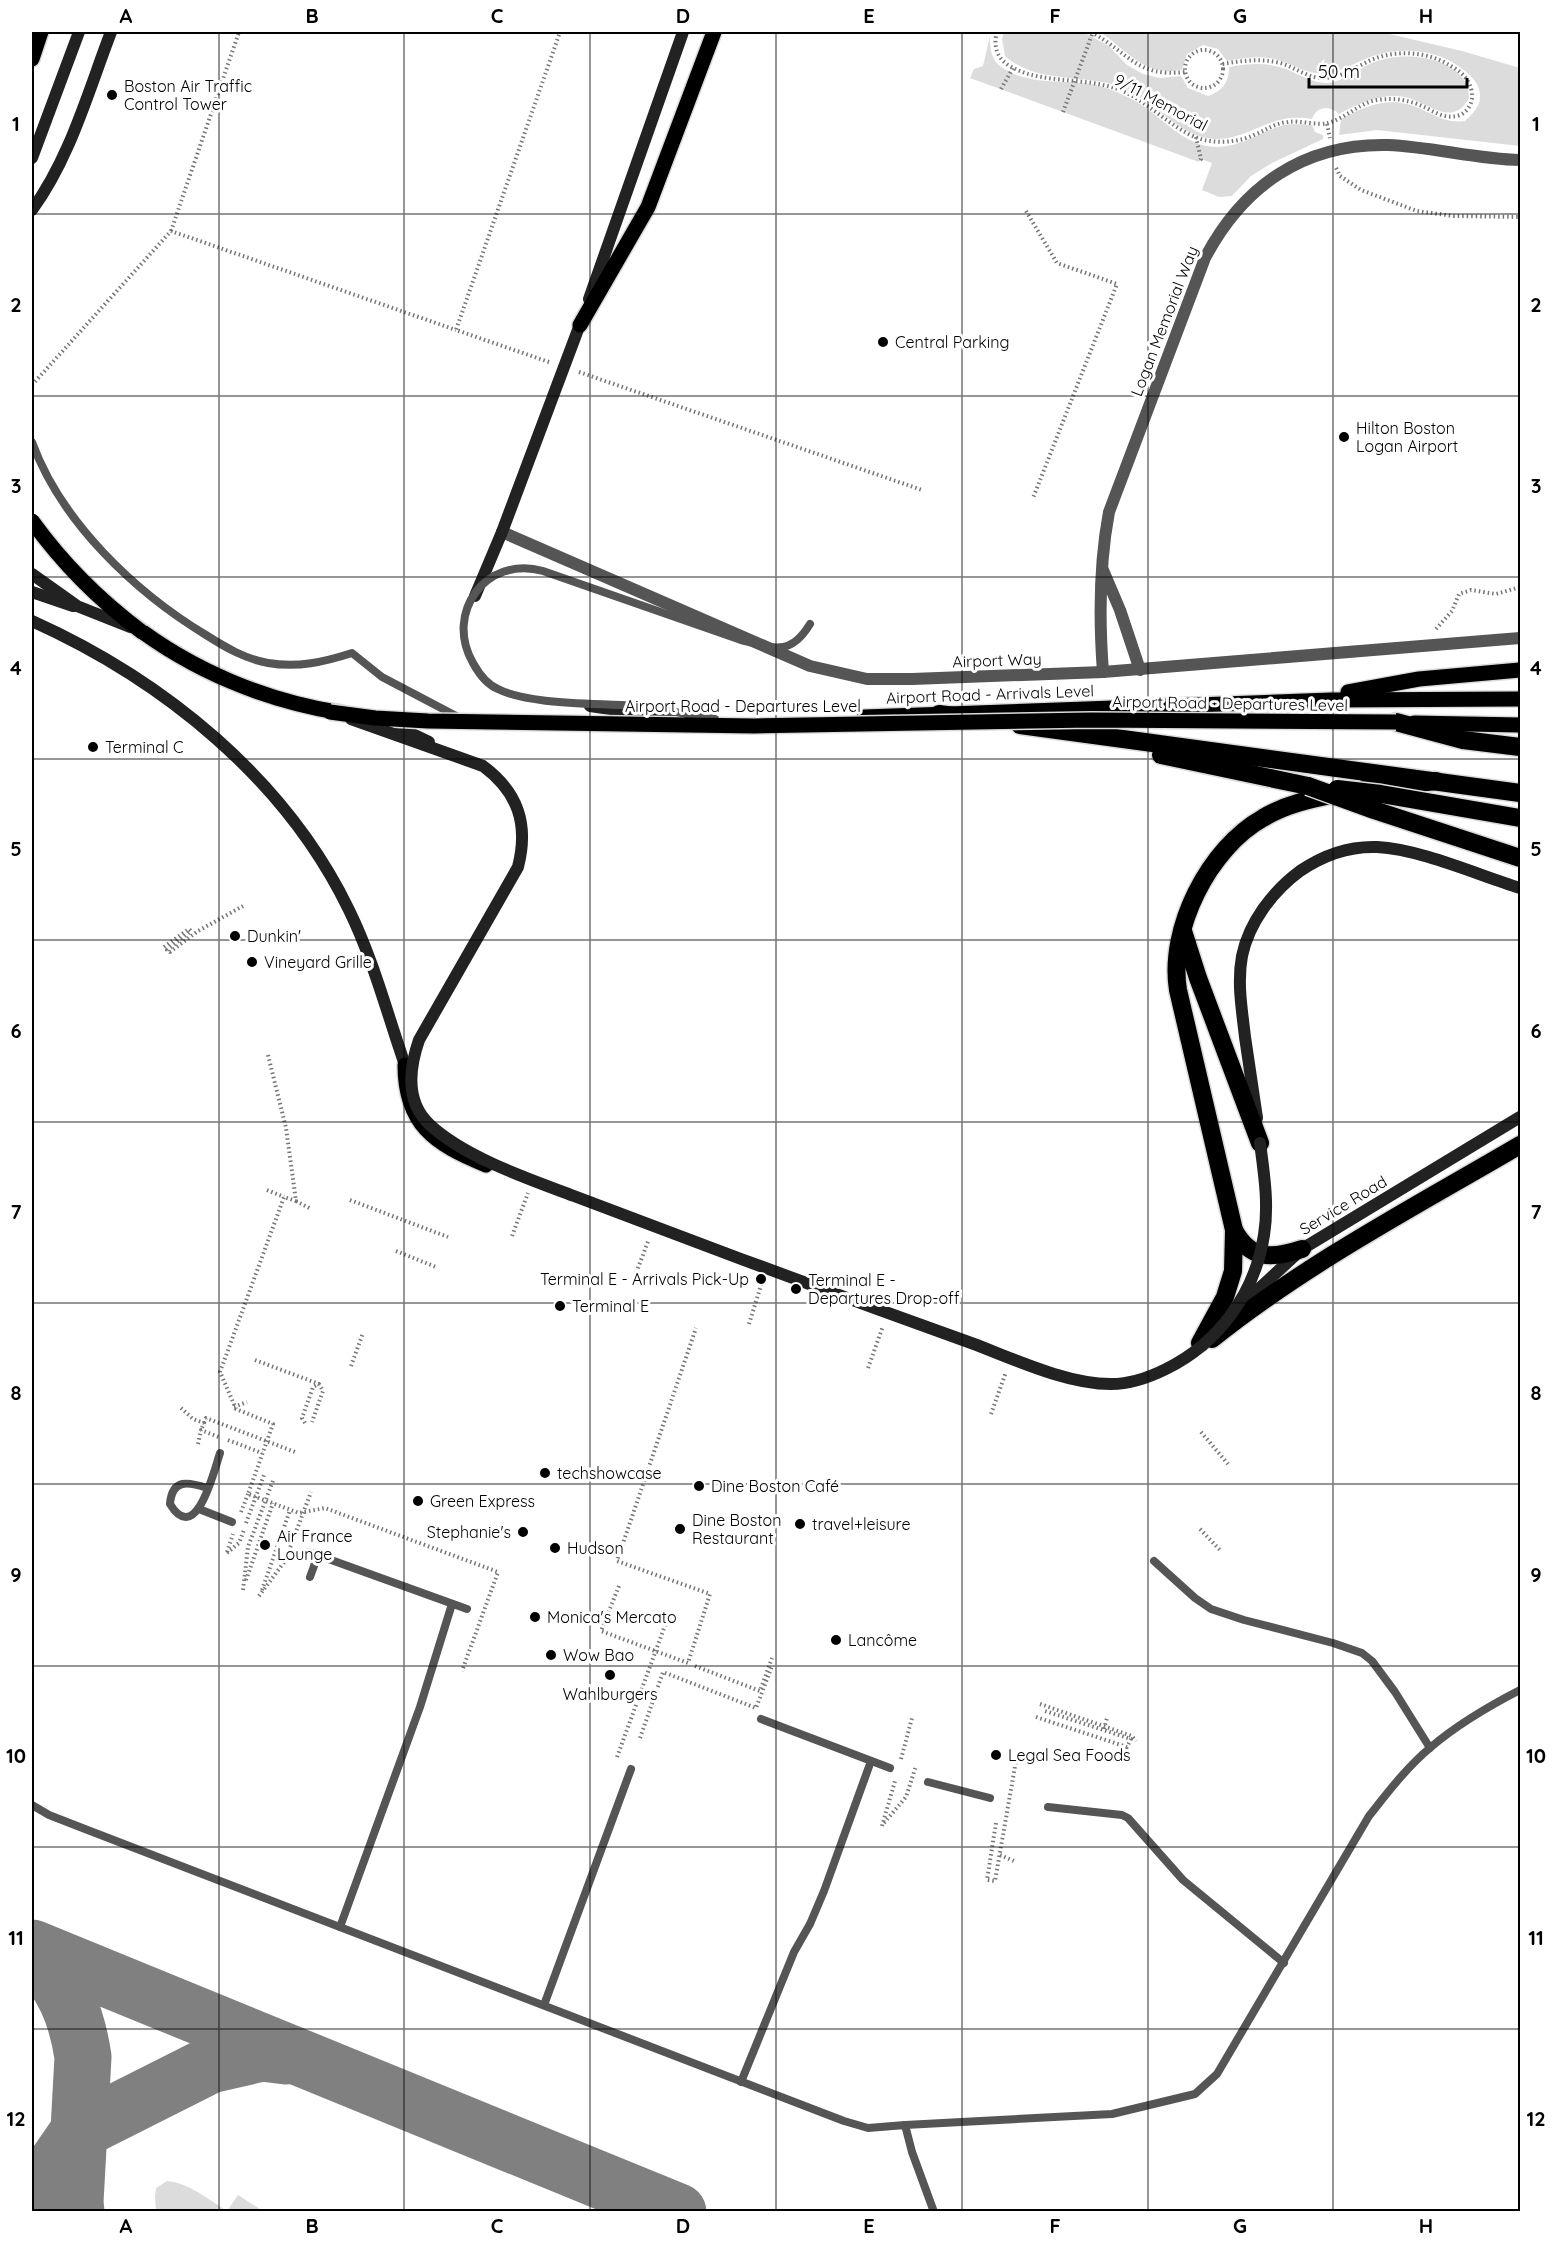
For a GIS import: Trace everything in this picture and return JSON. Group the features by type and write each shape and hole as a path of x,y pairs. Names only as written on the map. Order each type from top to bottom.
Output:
{"highway":[{"path":"939,714 1521,793"},
{"path":"967,722 1193,761 1308,786 1381,794 1521,818"},
{"path":"1396,722 1463,740 1521,747"},
{"path":"1202,1344 1222,1305 1230,1280 1235,1250 1234,1230 1178,990 1176,968 1183,929 1195,896 1217,861 1240,835 1261,818 1284,807 1309,799 1368,788 1436,781"},
{"path":"1308,786 1521,858"},
{"path":"1183,929 1198,978 1260,1143"},
{"path":"1202,1344 1274,1292 1521,1145"},
{"path":"1234,1230 1245,1246 1257,1254 1272,1256 1302,1249"}],"main road":[{"path":"32,59 41,32"},
{"path":"32,159 37,136 79,32"},
{"path":"32,159 79,32"},
{"path":"32,210 56,172 66,150 111,32"},
{"path":"683,32 580,325 466,622 467,646 476,669 489,684 509,694 703,723"},
{"path":"580,325 648,207 714,32"},
{"name":"Airport Road - Departures Level","path":"32,520 58,555 84,582 142,632 190,662 231,682 278,699 330,712 428,721 754,726 1091,720 1521,725"},
{"path":"32,574 77,606 142,632"},
{"path":"32,592 142,632"},
{"path":"32,621 99,655 161,694 218,742 273,796 312,846 349,909 367,952 405,1065 405,1082 417,1120 432,1136 464,1156 652,1230 1061,1380 1094,1389 1118,1388 1141,1383 1162,1373 1202,1344 1222,1328 1243,1296 1260,1257 1265,1234 1266,1207 1239,981 1242,955 1248,937 1266,903 1289,879 1317,860 1350,849 1376,847 1409,852 1521,888"},
{"name":"Airport Road - Arrivals Level","path":"142,632 198,666 267,695 330,711 379,718 703,723 1301,701 1424,698 1521,699"},
{"path":"1301,701 1419,679 1521,670"},
{"path":"330,712 483,766 499,778 511,794 519,811 522,850 518,867 419,1040 412,1059 413,1095 419,1110 440,1134 477,1155 529,1179 872,1307 1065,1376 1093,1383 1134,1382 1181,1362 1202,1344"},
{"path":"379,718 481,768 498,781 512,801 522,843 520,862 509,885 405,1065"},
{"name":"Service Road","path":"1202,1344 1302,1249 1521,1117"}],"street":[{"name":"Logan Memorial Way","path":"1103,672 1100,616 1102,568 1109,512 1204,258 1218,232 1257,188 1305,159 1362,146 1390,146 1521,160"},
{"name":"Airport Way","path":"502,532 810,666 867,679 912,680 1140,670 1521,638"},
{"path":"1102,568 1120,610 1140,670"}],"lane":[{"path":"32,442 56,490 100,548 138,585 191,626 234,652 266,663 309,665 327,662 352,653 371,670 396,685 468,721"},
{"path":"754,726 637,706 524,698 498,689 482,677 469,656 462,632 465,612 478,590 493,576 515,568 534,568 731,636 773,648 790,646 797,642 810,624"},
{"path":"207,1488 183,1483 170,1496 170,1504 179,1514 188,1517 195,1515 199,1509 207,1488 220,1453"},
{"path":"199,1509 232,1522"},
{"path":"310,1577 314,1553 467,1609"},
{"path":"1154,1562 1195,1598 1212,1609 1244,1620 1333,1642 1362,1653 1372,1661 1430,1748"},
{"path":"340,1927 420,1707 452,1604"},
{"path":"32,1805 76,1826 741,2082 868,2128 1112,2114 1195,2094 1217,2074 1369,1816 1396,1782 1430,1748 1489,1707 1521,1690"},
{"path":"761,1719 890,1768"},
{"path":"741,2082 794,1952 810,1924 824,1891 872,1761"},
{"path":"544,2005 631,1769"},
{"path":"928,1782 990,1798"},
{"path":"1048,1806 1122,1815 1128,1818 1183,1880 1284,1963"},
{"path":"905,2125 912,2152 934,2211"}],"path":[{"path":"32,385 171,231 239,32"},
{"path":"456,330 560,32"},
{"path":"997,32 995,40 998,55 1013,68 1001,89"},
{"path":"1063,112 1092,32"},
{"name":"9/11 Memorial","path":"1092,32 1108,41 1129,60 1144,69 1161,73 1185,72 1195,86 1207,88 1218,81 1222,64"},
{"path":"1185,72 1188,59 1198,51 1210,52 1222,64 1242,60 1268,61 1281,63 1305,74 1322,78 1343,74 1384,55 1415,54 1426,55 1452,66 1466,77 1472,91 1471,104 1461,115 1447,117 1417,104 1388,99 1362,105 1327,124 1330,138"},
{"name":"9/11 Memorial","path":"1013,68 1031,75 1093,81 1120,90 1151,107 1196,137 1211,141 1243,139 1285,122 1327,124"},
{"path":"1196,137 1201,159 1199,162"},
{"path":"1336,168 1340,176 1361,190 1416,211 1469,217 1521,217"},
{"path":"1026,211 1057,263 1117,284 1034,498"},
{"path":"171,231 556,364"},
{"path":"578,372 922,490"},
{"path":"1436,629 1452,611 1459,594 1471,590 1496,594 1521,587"},
{"path":"164,947 189,929 191,931 167,950 170,952 198,931 243,906"},
{"path":"268,1055 286,1128 296,1201"},
{"path":"512,1236 532,1184"},
{"path":"267,1190 311,1209"},
{"path":"284,1197 220,1372 236,1410 273,1424 248,1494 299,1513 325,1508 498,1572 462,1671"},
{"path":"350,1200 448,1236"},
{"path":"633,1281 652,1230"},
{"path":"396,1251 436,1267"},
{"path":"749,1324 765,1273"},
{"path":"619,1586 601,1630 688,1663 710,1594 617,1561 696,1328"},
{"path":"351,1366 363,1333"},
{"path":"255,1360 319,1384 323,1391 312,1422"},
{"path":"305,1424 302,1418 314,1387 319,1384"},
{"path":"234,1407 247,1402"},
{"path":"181,1408 193,1419 204,1423"},
{"path":"198,1444 206,1419 295,1452"},
{"path":"201,1430 262,1453"},
{"path":"1201,1432 1228,1464"},
{"path":"254,1503 264,1475"},
{"path":"273,1478 248,1547 243,1590 273,1503"},
{"path":"290,1510 259,1596 285,1561 311,1492"},
{"path":"1200,1529 1221,1551"},
{"path":"226,1553 239,1543"},
{"path":"617,1757 667,1620"},
{"path":"695,1666 760,1691 772,1658"},
{"path":"640,1738 663,1672 756,1708 772,1666"},
{"path":"1036,1717 1127,1747 1131,1739 1040,1704"},
{"path":"1045,1711 1132,1736 1136,1741"},
{"path":"1104,1728 1107,1718"},
{"path":"996,1823 987,1880 995,1881 1017,1755"},
{"path":"882,1826 906,1797 916,1766"},
{"path":"1000,1855 1014,1861"}],"shaded area":[{"path":"1004,32 1083,32 1109,46 1127,65 1143,74 1160,78 1181,76 1188,88 1208,96 1224,86 1228,78 1229,67 1250,64 1270,65 1326,83 1344,78 1383,59 1410,57 1437,61 1450,67 1467,85 1469,98 1462,108 1454,112 1445,112 1406,97 1380,97 1339,114 1324,108 1317,111 1312,119 1284,119 1233,137 1214,139 1189,132 1123,88 1093,81 1046,75 1018,65 1005,56 1002,39"},
{"path":"1100,32 1381,32 1462,51 1520,68 1520,146 1377,130 1339,135 1341,119 1382,103 1403,103 1445,119 1465,121 1479,103 1480,94 1477,85 1470,76 1449,60 1428,53 1394,51 1366,58 1329,73 1315,73 1266,58 1227,61 1218,49 1203,45 1187,54 1182,70 1169,71 1146,66"},
{"path":"990,36 994,58 1003,68 1028,78 1083,83 1109,89 1137,102 1182,136 1199,144 1227,146 1245,141 1271,129 1293,124 1312,125 1315,132 1323,135 1323,139 1272,163 1251,176 1232,196 1219,197 1202,190 1212,163 1201,159 1199,162 970,78 974,69 983,66"},
{"path":"167,2181 191,2188 227,2211 156,2211 156,2188"},
{"path":"238,2195 263,2211 227,2211"}],"taxiway":[{"path":"32,1948 678,2212"},
{"path":"32,1955 53,1976 61,1988 73,2014 83,2057 76,2212"},
{"path":"32,2199 79,2131 210,2065 262,2053 286,2056"}],"place":[{"name":"Boston Air Traffic Control Tower","path":"112,95"},
{"name":"Central Parking","path":"883,342"},
{"name":"Hilton Boston Logan Airport","path":"1344,437"},
{"name":"Terminal C","path":"93,747"},
{"name":"Dunkin'","path":"235,936"},
{"name":"Vineyard Grille","path":"252,962"},
{"name":"Terminal E - Arrivals Pick-Up","path":"761,1279"},
{"name":"Terminal E - Departures Drop-off","path":"796,1289"},
{"name":"Terminal E","path":"560,1306"},
{"name":"techshowcase","path":"545,1473"},
{"name":"Dine Boston Café","path":"699,1486"},
{"name":"Green Express","path":"418,1501"},
{"name":"travel+leisure","path":"800,1524"},
{"name":"Dine Boston Restaurant","path":"680,1529"},
{"name":"Stephanie's","path":"523,1532"},
{"name":"Air France Lounge","path":"265,1545"},
{"name":"Hudson","path":"555,1548"},
{"name":"Monica's Mercato","path":"535,1617"},
{"name":"Lancôme","path":"836,1640"},
{"name":"Wow Bao","path":"551,1655"},
{"name":"Wahlburgers","path":"610,1675"},
{"name":"Legal Sea Foods","path":"996,1755"}]}
